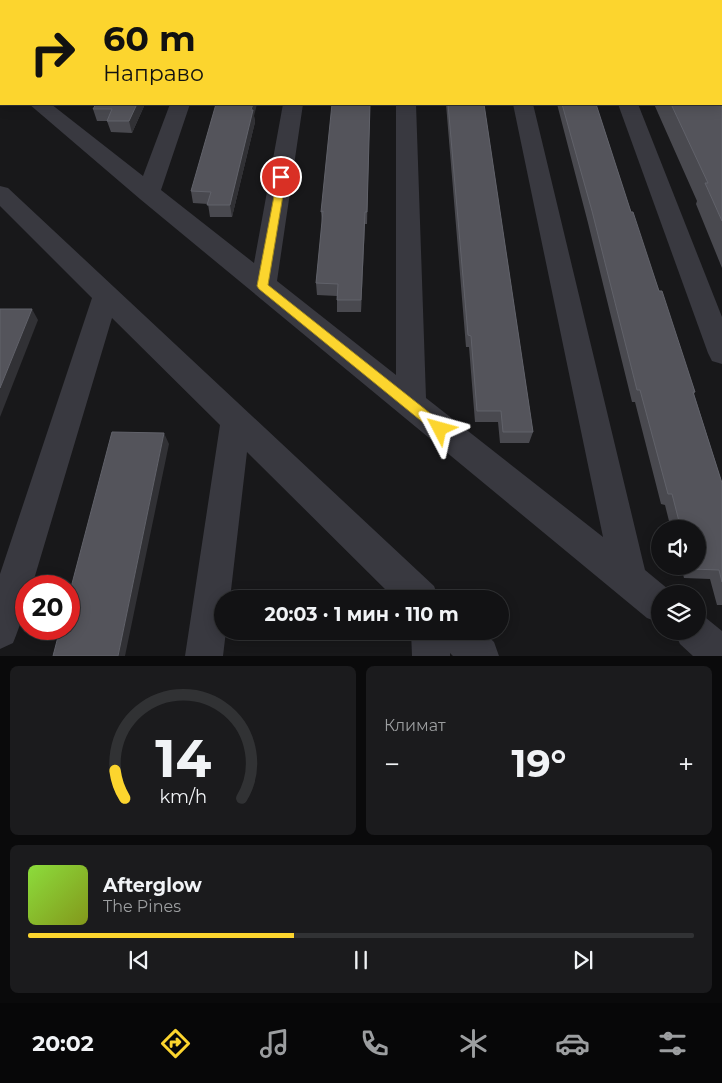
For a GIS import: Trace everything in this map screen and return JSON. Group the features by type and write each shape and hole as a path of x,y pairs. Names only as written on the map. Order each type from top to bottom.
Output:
{"street":[{"path":"148,194 180,105"},
{"path":"263,286 293,105"},
{"path":"406,105 411,406"},
{"path":"523,105 630,581"},
{"path":"628,105 722,353"},
{"path":"52,108 148,194 651,598"},
{"path":"0,194 412,590"},
{"path":"0,630 106,295"},
{"path":"204,656 236,420"},
{"path":"431,640 432,656"},
{"path":"464,640 480,656"},
{"path":"704,640 722,655"}],"building":[{"path":"95,105 137,105 129,121 107,121 112,109 93,109"},
{"path":"216,105 253,105 230,205 207,205 211,192 191,191"},
{"path":"332,105 370,105 367,212 365,212 361,300 337,300 338,284 316,283 323,211 321,212"},
{"path":"448,105 484,105 533,432 503,432 501,411 477,411 471,336 468,335"},
{"path":"562,105 596,105 631,212 633,212 659,291 662,291 722,483 722,582 719,570 706,570 706,520 679,520 672,494 668,494 640,390 637,390 592,211"},
{"path":"671,105 722,105 722,221 705,183 708,183"},
{"path":"0,309 32,309 0,388"},
{"path":"112,432 164,433 118,656 53,656 57,640 80,640 80,575 74,575"}],"route":[{"path":"281,177 263,286 440,429"}]}
